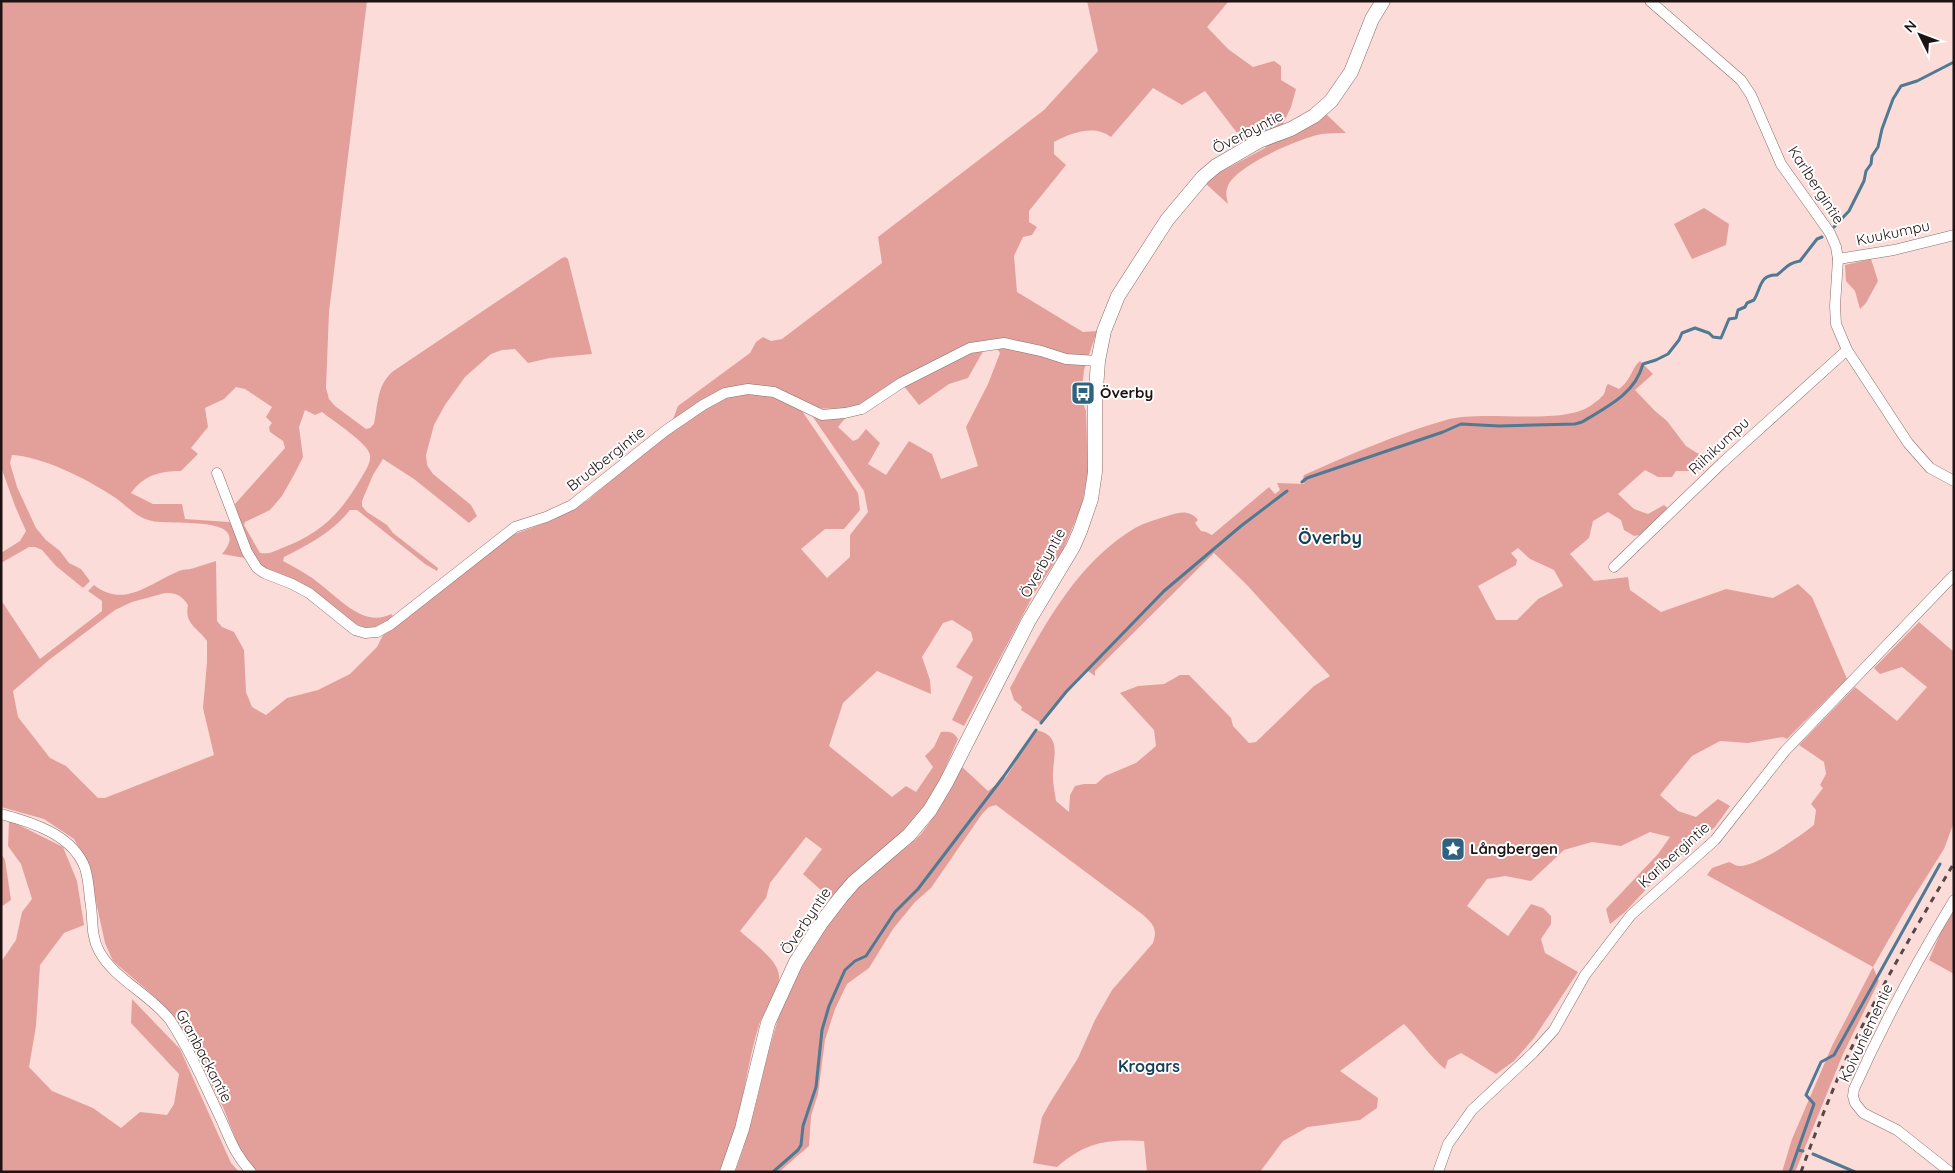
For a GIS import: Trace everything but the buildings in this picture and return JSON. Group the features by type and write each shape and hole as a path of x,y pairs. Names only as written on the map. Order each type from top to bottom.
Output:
{"street":[{"name":"Överbyntie","path":"727,1172 744,1121 768,1022 796,962 840,897 854,882 909,835 930,810 946,783 1028,622 1072,547 1086,514 1093,485 1098,361 1104,331 1118,296 1151,242 1173,212 1190,190 1216,166 1259,141 1291,129 1314,116 1326,106 1351,72 1372,19 1383,1"},
{"name":"Karlbergintie","path":"1650,1 1741,80 1751,95 1781,164 1830,233 1836,247 1838,260 1835,306 1836,324 1847,350 1913,449 1930,468 1954,481"},
{"name":"Kuukumpu","path":"1838,260 1894,250 1954,235"},
{"name":"Brudbergintie","path":"216,474 247,552 257,568 309,593 354,630 365,633 377,632 390,625 515,527 546,517 572,505 665,431 703,405 725,393 748,389 774,392 822,415 862,409 902,383 970,348 1004,343 1041,351 1066,360 1098,361"},
{"name":"Riihikumpu","path":"1614,567 1722,463 1847,350"},
{"name":"Karlbergintie","path":"1438,1172 1448,1144 1472,1110 1533,1053 1554,1030 1584,975 1631,915 1715,840 1784,751 1954,575"},
{"name":"Granbackantie","path":"1,814 35,824 66,842 76,853 84,867 88,881 91,923 99,950 108,962 163,1010 170,1020 235,1151 251,1172"},
{"name":"Koivuniementie","path":"1950,1172 1897,1130 1863,1113 1855,1103 1853,1096 1854,1089 1880,1032 1927,945 1954,900"}],"shaded area":[{"path":"1,1 367,1 329,312 326,388 329,399 335,406 366,429 374,424 377,402 383,383 392,372 562,258 568,259 592,354 550,358 528,363 515,349 502,350 491,354 465,377 445,405 434,425 426,455 427,465 433,474 471,505 477,516 469,523 414,479 383,459 373,475 362,501 362,506 367,512 387,525 393,533 438,568 437,571 425,564 357,510 350,510 344,518 328,531 284,557 283,561 298,569 344,604 362,615 381,617 391,614 393,616 376,628 367,628 356,624 256,562 241,526 235,504 285,448 283,441 270,432 269,427 272,423 266,417 272,407 245,389 236,387 224,399 205,408 208,427 191,448 198,454 181,471 153,475 141,482 131,493 153,504 182,504 185,519 229,522 233,525 245,558 222,554 229,541 228,533 219,527 206,524 162,522 146,519 111,495 76,475 50,464 12,455 10,463 17,487 36,528 46,540 60,551 69,563 81,569 90,581 83,588 56,566 42,550 35,547 29,547 1,563 1,553 20,541 26,531 1,467","holes":["305,410 315,415 322,412 357,438 368,450 370,455 368,465 345,503 328,522 295,542 271,552 260,553 244,525 245,522 270,510 282,496 303,457 299,427"]},
{"path":"1087,1 1229,1 1207,27 1228,49 1253,67 1274,61 1281,66 1281,80 1296,89 1291,107 1282,126 1244,142 1205,91 1182,105 1153,88 1111,137 1104,133 1090,130 1075,133 1054,142 1054,154 1066,165 1029,211 1029,222 1037,227 1032,235 1023,237 1014,256 1017,292 1083,332 1097,331 1084,370 1081,398 1086,411 1088,473 1082,505 1063,550 1035,592 964,726 952,720 973,677 956,667 973,640 971,632 952,620 943,623 922,657 930,680 931,694 877,671 843,703 829,746 892,797 906,786 916,792 933,767 925,756 934,747 941,732 951,732 958,739 936,789 916,818 831,899 803,874 822,849 806,837 770,883 766,898 740,931 771,959 779,973 779,980 759,1025 733,1137 719,1172 256,1172 244,1160 223,1107 187,1037 155,997 113,961 105,943 88,865 74,839 44,819 1,807 1,600 40,659 102,611 102,601 88,591 94,585 105,592 116,595 137,592 181,570 192,569 216,561 217,621 222,627 234,632 244,650 246,692 252,707 266,715 287,698 318,690 350,674 377,647 383,635 512,535 553,520 588,500 633,461 667,435 678,406 750,353 756,342 763,337 771,341 782,339 882,263 878,237 1044,110 1098,51","holes":["990,339 1000,353 988,384 966,427 978,466 941,479 932,454 909,441 886,475 868,464 880,443 866,429 858,439 853,441 838,427 847,416 820,419 813,417 864,491 868,512 850,535 850,557 827,578 801,549 825,529 844,529 860,510 858,493 800,408 845,409 861,405 899,380 919,405 949,384 968,378","165,593 176,594 183,599 188,605 188,617 192,625 207,641 203,708 214,755 105,798 98,798 66,766 50,758 18,717 13,691 49,660 115,610 132,602"]},
{"path":"1326,114 1346,133 1312,136 1273,152 1247,167 1230,182 1226,193 1228,204 1205,183 1213,176 1265,148 1269,142 1309,127"},
{"path":"1704,208 1729,224 1726,245 1692,259 1674,224"},
{"path":"1871,259 1878,281 1866,303 1860,309 1855,291 1846,281 1845,265"},
{"path":"1640,361 1653,374 1635,390 1667,421 1686,446 1697,453 1705,454 1704,471 1676,471 1672,477 1658,477 1645,470 1618,494 1634,509 1648,514 1664,505 1669,509 1644,534 1634,536 1624,530 1621,520 1608,512 1593,521 1589,538 1570,554 1594,581 1628,577 1630,590 1661,612 1726,589 1773,598 1798,584 1812,597 1847,679 1787,739 1783,737 1748,743 1720,741 1692,756 1660,795 1678,811 1696,817 1718,799 1730,806 1715,827 1665,869 1625,912 1610,924 1606,909 1658,854 1670,837 1650,832 1621,846 1592,842 1564,850 1531,881 1505,876 1487,879 1467,906 1508,936 1531,904 1543,908 1551,916 1551,924 1541,939 1545,953 1578,972 1534,1038 1514,1061 1496,1074 1461,1053 1448,1060 1445,1069 1404,1024 1340,1071 1378,1098 1377,1108 1360,1120 1308,1127 1283,1141 1260,1172 1147,1172 1144,1141 1119,1141 1098,1144 1078,1152 1057,1167 1033,1163 1042,1117 1078,1058 1095,1020 1112,990 1153,943 1155,930 1142,914 996,805 989,807 982,814 931,888 915,902 893,929 869,968 847,984 835,1009 825,1040 818,1094 811,1116 809,1146 779,1172 735,1172 748,1134 778,1019 798,974 847,897 865,879 901,852 921,834 938,809 960,765 988,791 1006,777 1036,730 1045,733 1050,737 1055,749 1053,777 1056,801 1069,812 1070,795 1075,786 1096,784 1105,776 1136,763 1156,746 1154,730 1120,693 1138,686 1164,684 1180,675 1189,675 1231,718 1233,726 1249,743 1256,742 1314,686 1330,676 1247,585 1214,553 1095,671 1095,676 1088,671 1084,672 1041,723 1021,710 1022,707 1014,700 1010,688 1062,599 1095,559 1135,528 1182,512 1194,516 1198,520 1195,523 1201,531 1212,535 1269,487 1275,494 1280,490 1277,483 1305,484 1302,482 1304,475 1392,438 1446,420 1481,416 1563,415 1580,411 1600,398 1608,384 1619,389 1626,382","holes":["1518,548 1530,559 1554,570 1563,586 1538,599 1517,620 1496,620 1478,586 1516,565 1517,560 1511,553"]},
{"path":"1919,622 1954,652 1954,822 1944,849 1873,967 1707,875 1712,868 1729,862 1739,866 1756,862 1778,850 1814,825 1816,810 1811,804 1823,788 1820,785 1826,774 1824,762 1799,745 1855,687 1897,721 1927,687 1902,667 1880,674 1874,668"},
{"path":"9,820 63,847 77,881 84,925 64,933 40,965 36,1026 29,1067 52,1091 93,1108 121,1128 140,1112 167,1115 174,1104 179,1074 131,1023 132,999 180,1049 231,1163 239,1172 1,1172 1,962 16,940 22,912 32,899 21,864 8,846"},
{"path":"1,853 5,860 11,900 1,907"},
{"path":"1954,910 1954,974 1929,960 1942,929"},
{"path":"1873,967 1879,981 1843,1054 1795,1172 1782,1172 1792,1139 1832,1046"}],"waterway":[{"path":"1834,227 1849,211 1864,181 1872,156 1878,147 1882,129 1893,99 1901,86 1917,81 1954,62"},
{"path":"1302,482 1307,478 1443,432 1461,424 1499,426 1575,424 1582,422 1627,392 1634,384 1643,364 1668,354 1682,333 1695,328 1709,333 1713,337 1721,338 1729,319 1736,318 1738,310 1754,300 1764,279 1771,275 1777,275 1790,264 1800,261 1817,239 1822,237"},
{"path":"1041,723 1066,692 1164,591 1241,526 1287,491"},
{"path":"773,1172 798,1150 801,1145 803,1126 816,1087 822,1030 829,1006 845,970 855,961 866,956 895,912 918,889 1004,776 1036,730"},
{"path":"1790,1172 1814,1104 1806,1095 1821,1062 1834,1055 1940,864"},
{"path":"1798,1150 1803,1151"},
{"path":"1813,1154 1855,1172"}],"railway":[{"path":"1801,1172 1832,1092 1855,1040 1896,963 1954,863"}],"place":[{"name":"Överby","path":"1083,393"},
{"name":"Långbergen","path":"1453,849"}],"district":[{"name":"Överby","path":"1330,538"},
{"name":"Krogars","path":"1149,1066"}]}
